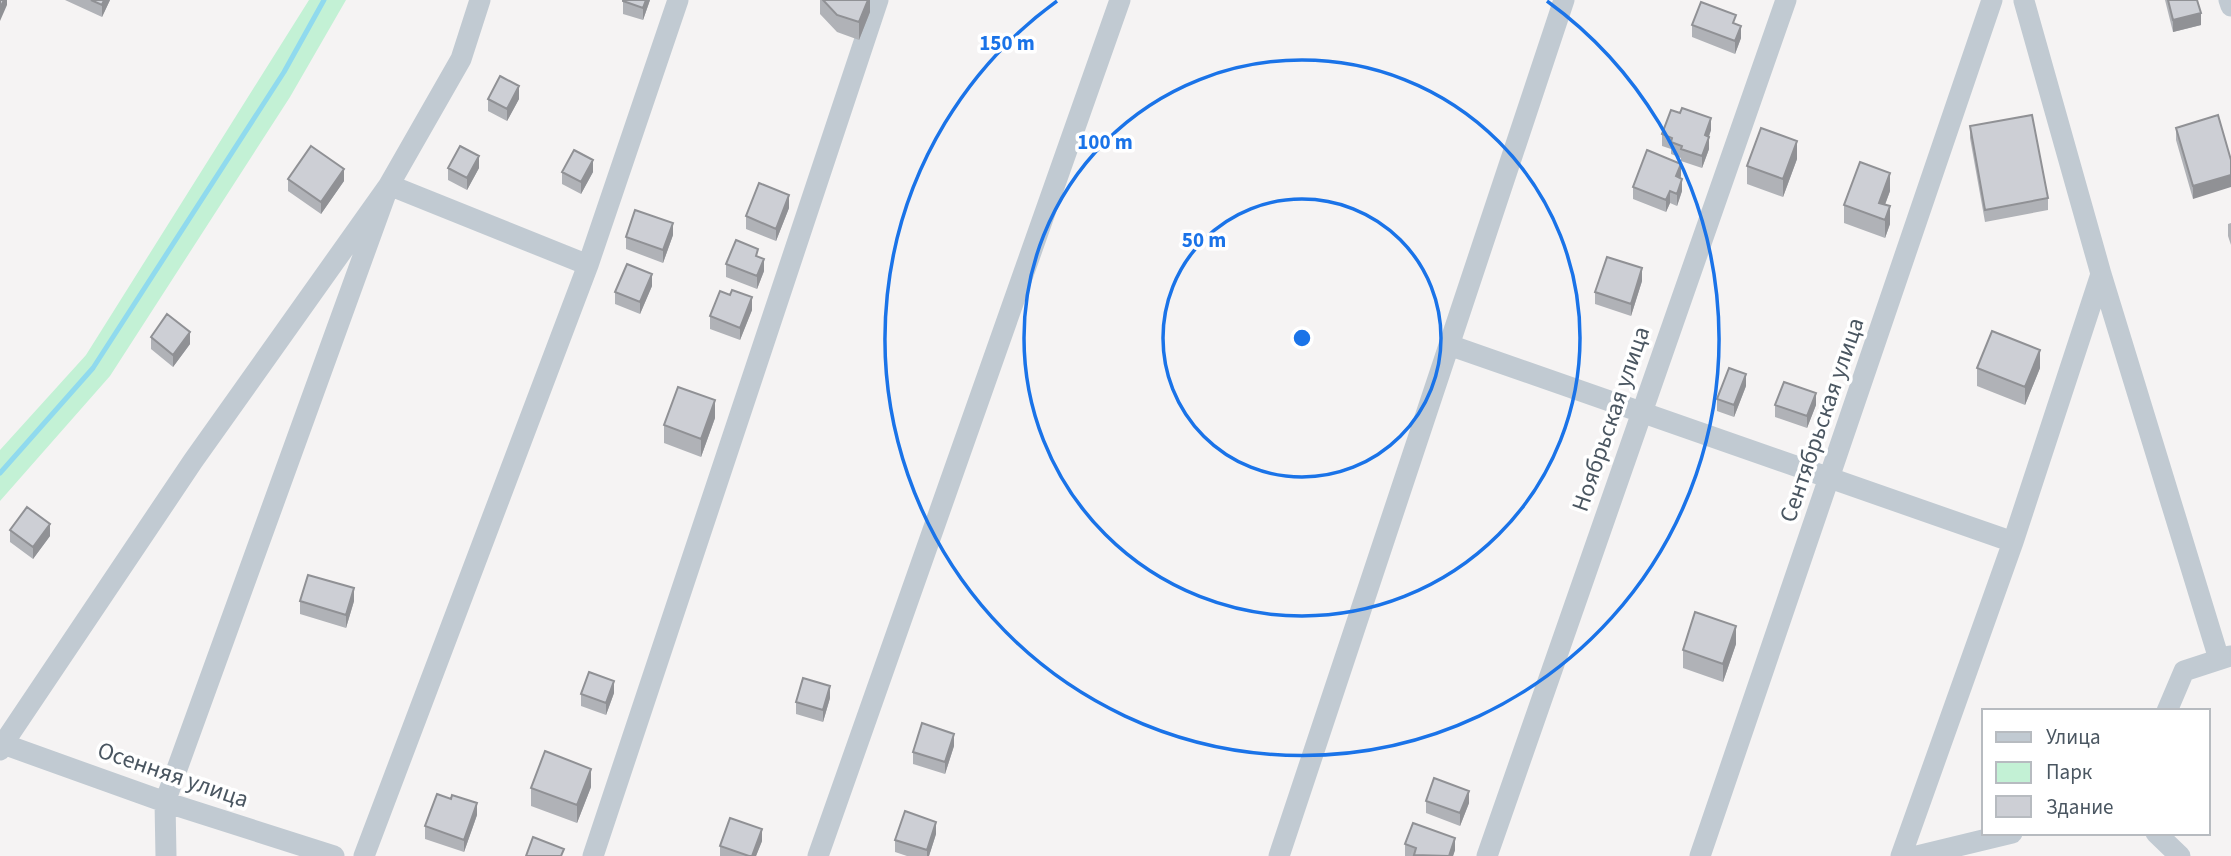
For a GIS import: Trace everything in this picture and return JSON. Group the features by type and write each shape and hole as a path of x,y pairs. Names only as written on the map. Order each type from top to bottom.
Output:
{"street":[{"path":"2,747 193,461 389,185 461,59 481,0"},
{"path":"364,856 589,265 678,0"},
{"path":"593,856 878,0"},
{"path":"818,856 1120,0"},
{"path":"1279,856 1564,0"},
{"name":"Ноябрьская улица","path":"1487,856 1786,0"},
{"name":"Сентябрьская улица","path":"1700,856 1992,0"},
{"path":"2023,0 2101,274 2225,657 2184,671 2168,709"},
{"path":"2229,0 2231,6"},
{"path":"389,185 589,265"},
{"path":"166,856 165,802 389,185"},
{"path":"1901,856 2013,542 2101,274"},
{"path":"1449,345 2013,542"},
{"name":"Осенняя улица","path":"2,747 334,856"},
{"path":"1917,856 2004,835"},
{"path":"2158,835 2180,856"}],"green space":[{"path":"309,0 346,0 290,97 110,376 0,501 0,450 86,355"}],"building":[{"path":"91,0 104,0 102,5"},
{"path":"623,0 646,0 643,8"},
{"path":"823,0 868,0 859,22 837,15"},
{"path":"2168,0 2197,0 2201,13 2173,20"},
{"path":"1701,2 1736,15 1733,23 1741,26 1735,41 1692,25"},
{"path":"500,76 519,86 507,109 488,99"},
{"path":"1682,108 1711,118 1705,135 1709,137 1702,156 1681,149 1682,146 1671,142 1672,138 1662,134 1671,110 1680,113"},
{"path":"2032,115 2048,198 1985,210 1970,126"},
{"path":"2218,115 2231,160 2231,175 2193,186 2176,128"},
{"path":"1761,128 1797,141 1783,179 1747,166"},
{"path":"311,146 344,169 321,202 288,179"},
{"path":"460,146 479,156 467,178 448,168"},
{"path":"574,150 593,160 581,182 562,172"},
{"path":"1647,150 1681,164 1676,176 1682,179 1677,194 1670,191 1666,200 1633,187"},
{"path":"1860,162 1890,173 1879,203 1890,206 1885,220 1844,205"},
{"path":"759,183 789,195 776,229 746,216"},
{"path":"635,210 673,223 663,250 626,237"},
{"path":"736,240 758,249 756,256 764,259 757,276 726,264"},
{"path":"1607,257 1642,268 1631,304 1595,292"},
{"path":"627,264 652,274 640,302 615,292"},
{"path":"732,290 752,297 740,328 710,316 720,291 730,295"},
{"path":"167,314 190,332 173,355 151,337"},
{"path":"1992,331 2040,350 2025,387 1977,368"},
{"path":"1729,368 1746,374 1734,405 1717,399"},
{"path":"1784,382 1816,393 1807,416 1775,405"},
{"path":"678,387 715,400 701,439 664,425"},
{"path":"27,507 50,524 33,547 10,530"},
{"path":"308,575 354,588 346,615 300,601"},
{"path":"1695,612 1736,626 1723,664 1683,650"},
{"path":"589,672 614,681 606,703 581,694"},
{"path":"803,678 830,686 823,710 796,702"},
{"path":"922,723 954,734 945,762 913,752"},
{"path":"545,751 591,769 577,805 531,788"},
{"path":"1434,778 1469,791 1460,813 1426,801"},
{"path":"437,794 451,799 452,795 477,803 464,840 425,826"},
{"path":"905,811 936,822 927,850 895,840"},
{"path":"730,818 762,829 752,856 720,846"},
{"path":"1413,823 1455,838 1449,856 1414,855 1416,848 1405,844"},
{"path":"533,837 564,849 561,856 526,856"}],"waterway":[{"path":"0,473 93,368 284,72 324,0"}]}
